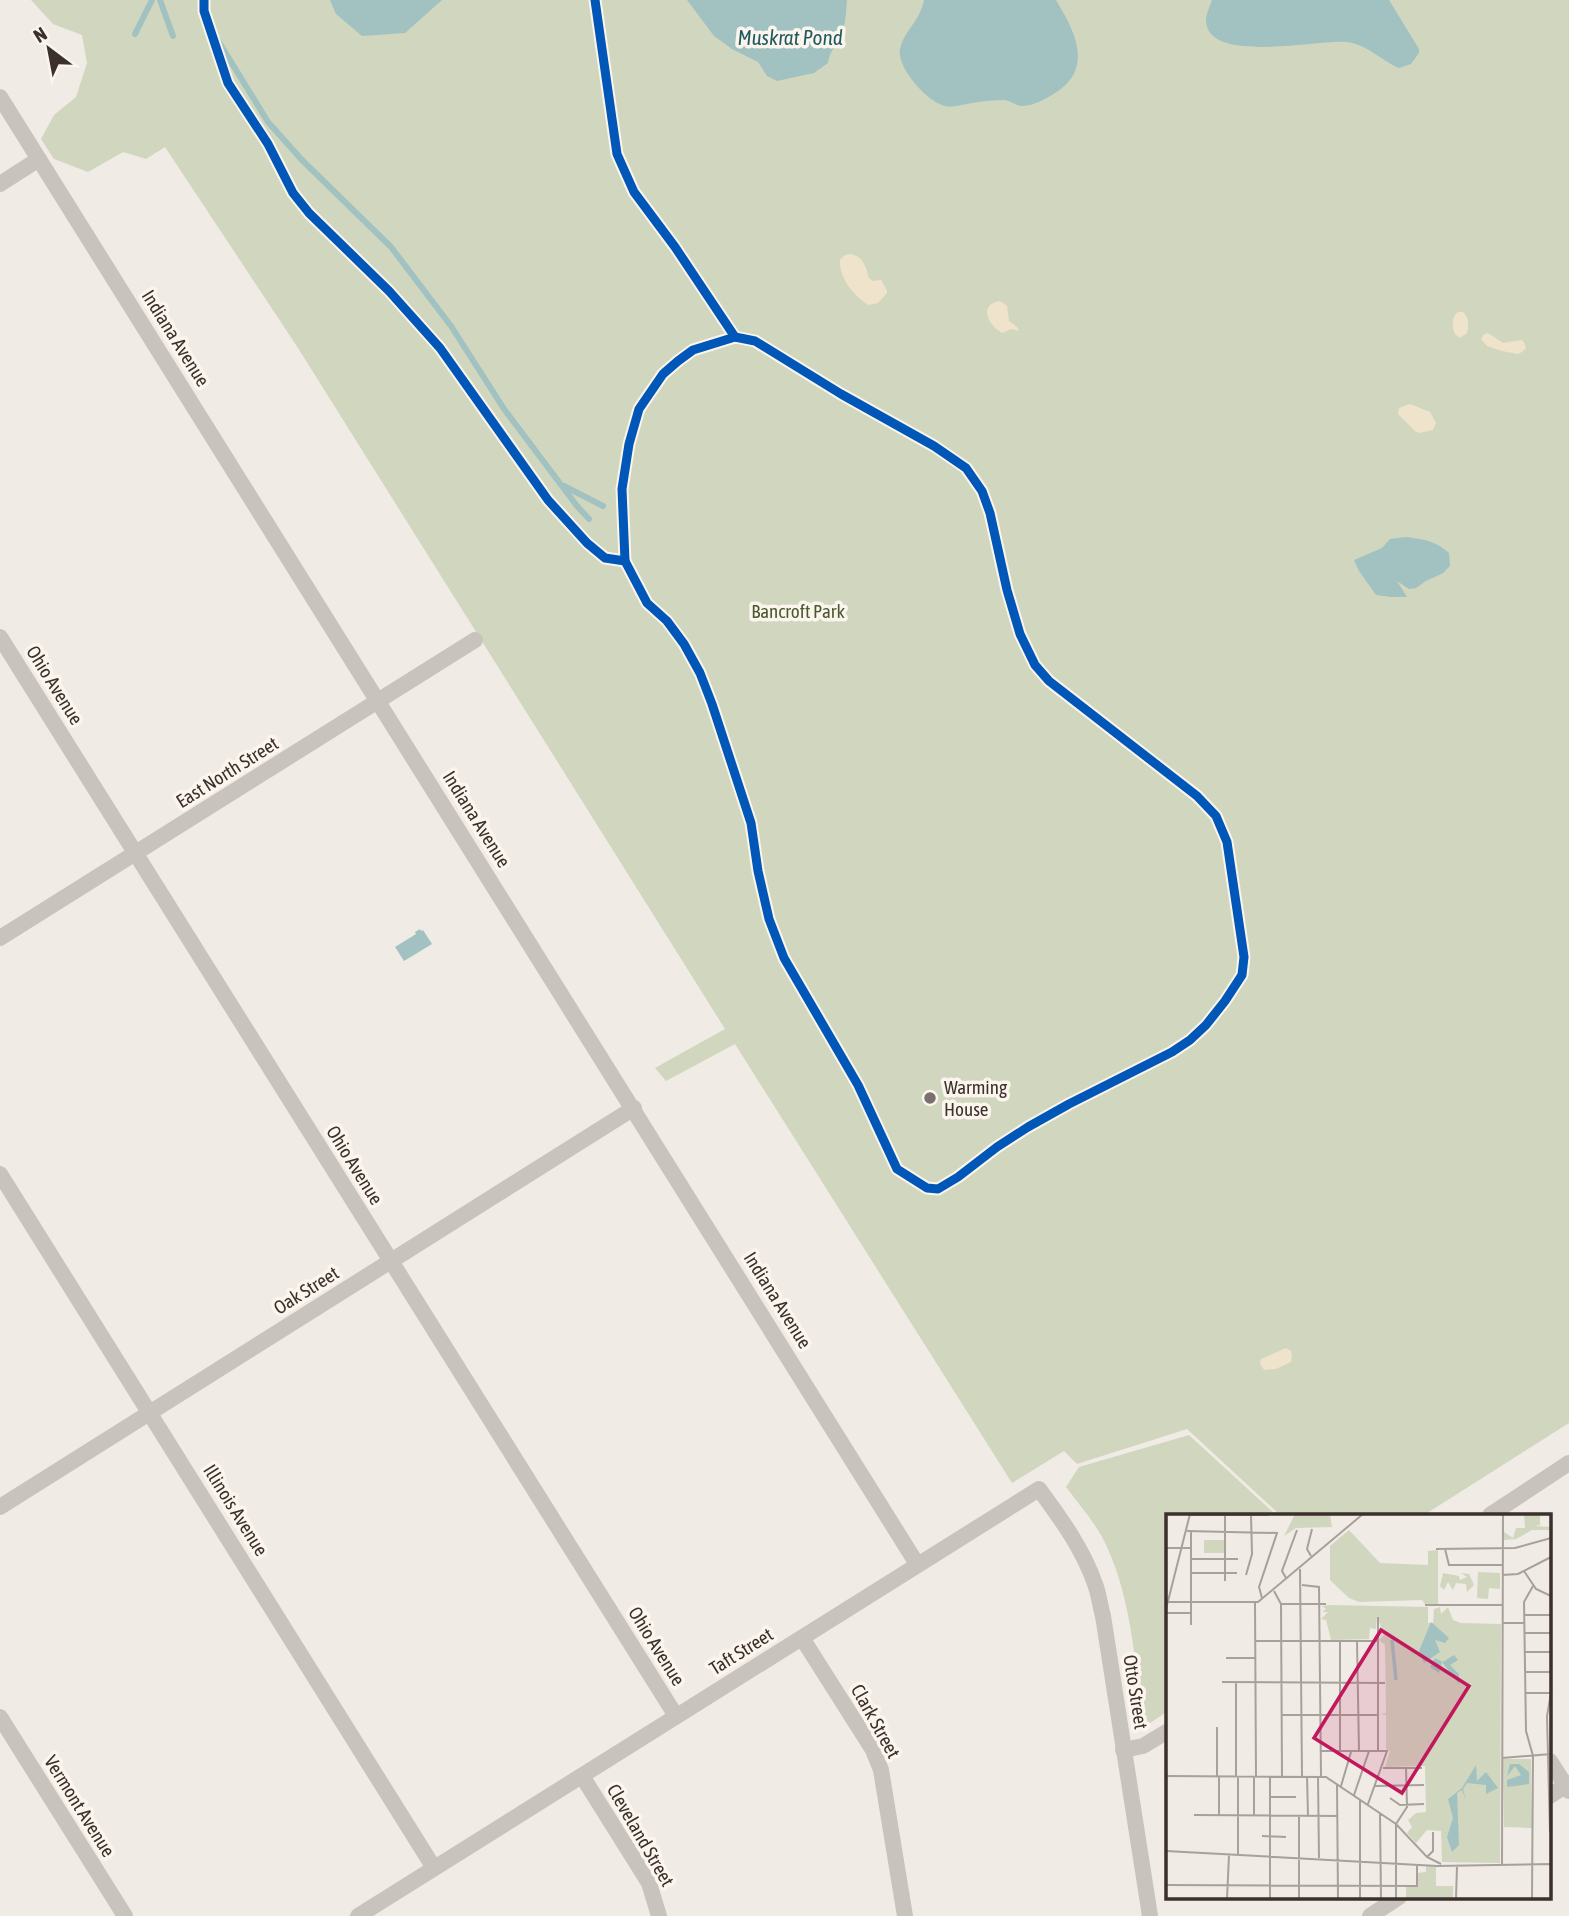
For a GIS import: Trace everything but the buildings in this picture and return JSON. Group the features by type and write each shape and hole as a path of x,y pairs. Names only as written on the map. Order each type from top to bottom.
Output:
{"street":[{"name":"Indiana Avenue","path":"0,97 917,1564"},
{"path":"0,184 39,159"},
{"name":"Ohio Avenue","path":"0,636 676,1716"},
{"name":"East North Street","path":"0,938 475,640"},
{"name":"Oak Street","path":"0,1507 634,1108"},
{"name":"Illinois Avenue","path":"0,1174 435,1868"},
{"path":"1492,1514 1569,1463"},
{"name":"Taft Street","path":"358,1916 1039,1489"},
{"name":"Otto Street","path":"1039,1489 1067,1528 1096,1585 1150,1916"},
{"name":"Clark Street","path":"802,1638 873,1750 881,1770 905,1916"},
{"name":"Vermont Avenue","path":"0,1717 125,1916"},
{"path":"1124,1750 1143,1746 1166,1732"},
{"path":"1552,1763 1568,1787 1552,1795"},
{"name":"Cleveland Street","path":"582,1776 649,1884 659,1916"},
{"path":"1370,1916 1397,1898"}],"green space":[{"name":"Bancroft Park","path":"31,0 1569,0 1569,1423 1426,1514 1279,1514 1187,1429 1077,1464 1064,1451 1012,1483 735,1044 666,1081 655,1068 725,1029 298,348 165,147 146,159 123,152 88,172 54,159 41,139 54,115 76,97 87,63 82,35 53,24"},
{"path":"1189,1435 1275,1514 1166,1514 1166,1712 1150,1723 1143,1719 1130,1625 1119,1578 1101,1535 1066,1487 1079,1467"}],"sand":[{"path":"850,254 861,260 869,278 873,281 881,280 887,290 878,303 868,305 845,280 840,260"},
{"path":"1000,301 1007,306 1009,321 1019,331 1011,329 1002,333 993,326 987,311 993,303"},
{"path":"1458,312 1463,312 1468,322 1467,333 1460,338 1455,334 1453,325 1453,319"},
{"path":"1488,333 1503,343 1521,340 1526,348 1518,354 1487,346 1481,339"},
{"path":"1410,404 1430,412 1436,423 1433,430 1419,433 1398,414 1399,408"},
{"path":"1286,1348 1291,1351 1291,1362 1276,1369 1264,1370 1261,1359"}],"water":[{"path":"330,0 442,0 405,33 362,36 336,14"},
{"name":"Muskrat Pond","path":"687,0 847,0 843,30 828,63 814,73 777,81 767,76 758,62 714,36"},
{"path":"924,0 1056,0 1070,25 1078,50 1074,74 1052,95 1028,105 1020,106 1005,100 951,107 938,103 915,83 900,56 902,43"},
{"path":"1212,0 1389,0 1419,53 1411,64 1399,68 1354,43 1267,47 1225,42 1211,34 1206,21"},
{"path":"1406,537 1429,541 1444,549 1449,553 1450,566 1416,588 1409,589 1397,581 1407,597 1376,595 1354,560 1382,548 1390,539"},
{"path":"420,929 432,944 404,961 395,947"}],"waterway":[{"path":"135,34 152,0"},
{"path":"160,0 173,36"},
{"path":"217,39 268,122 302,160 391,247 451,326 504,409 589,519"},
{"path":"564,486 603,506"}],"cycle path":[{"path":"204,0 204,11 228,83 268,144 293,193 309,213 389,291 440,348 548,500 587,543 605,558 625,561"},
{"path":"595,0 617,154 634,192 675,247 735,337"},
{"path":"735,337 755,341 841,394 934,446 966,468 982,491 990,513 1020,634 1035,665 1049,681 1197,796 1216,816 1227,842 1244,957 1242,975 1206,1025 1172,1052 1028,1127 938,1189 927,1188 897,1169 858,1085 784,958 769,919 751,823 700,673 667,621 647,603 625,561 622,489 629,444 639,409 663,374 678,361 693,350 735,337"}],"place":[{"name":"Warming House","path":"930,1098"}]}
